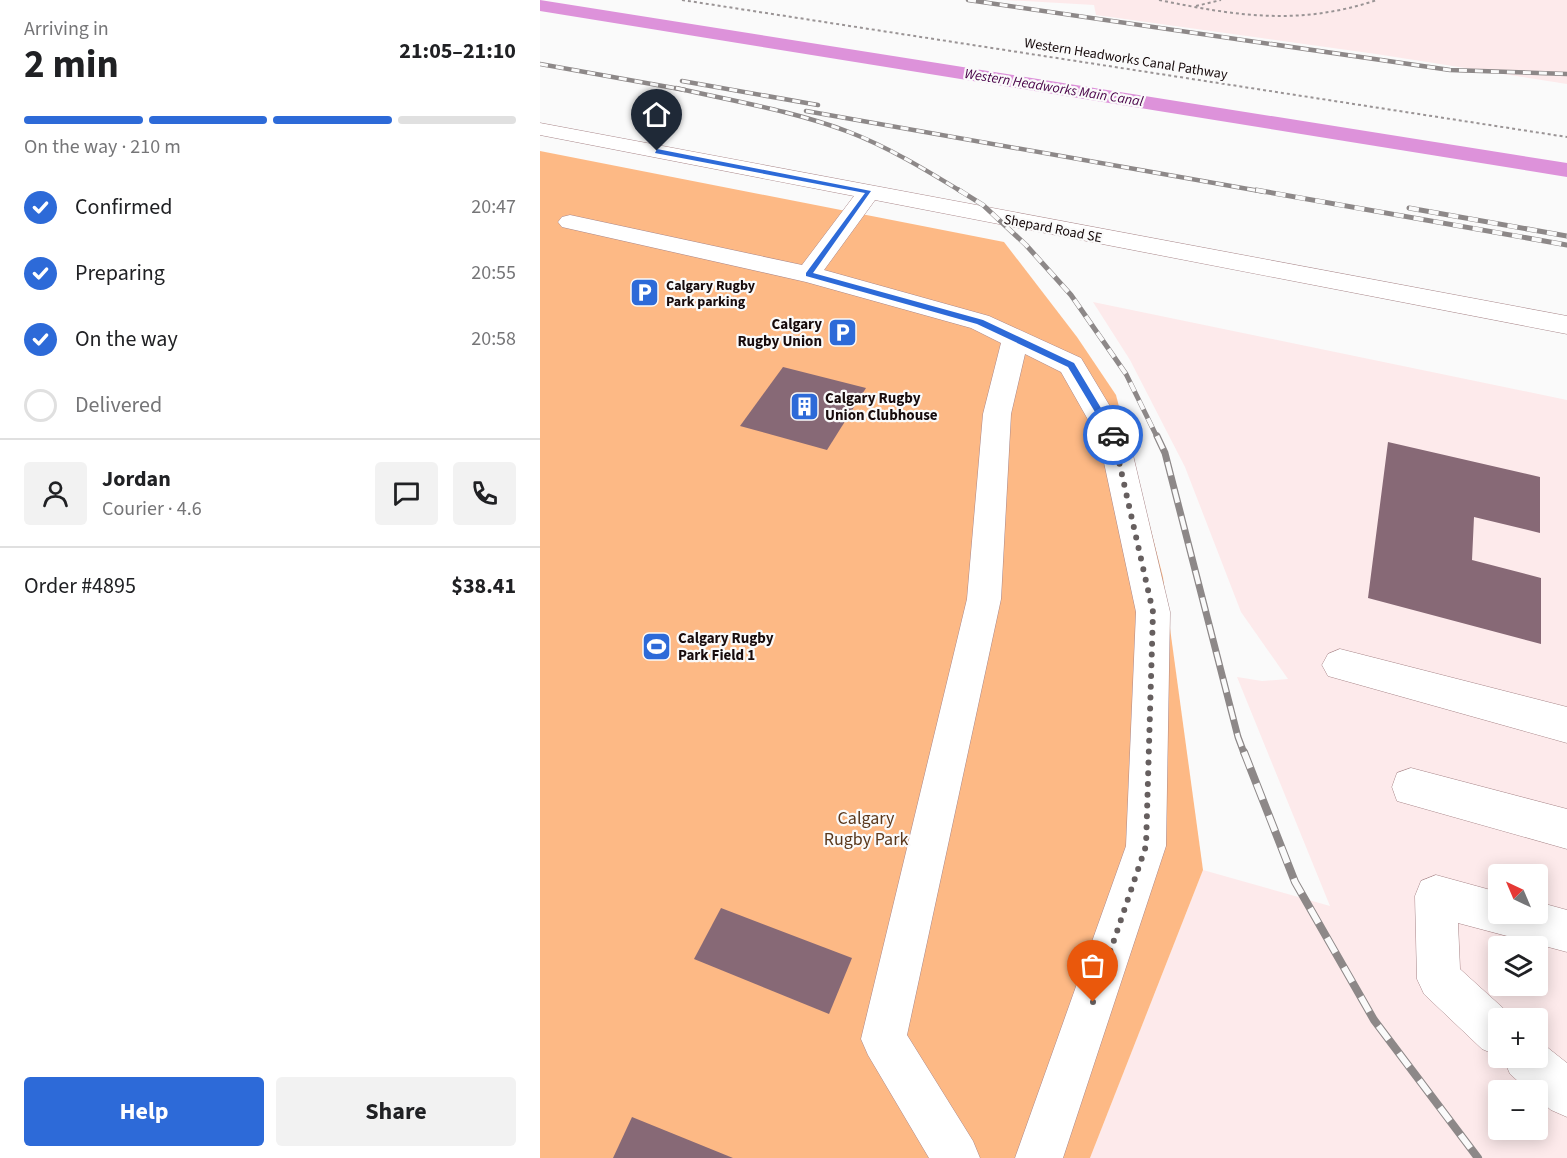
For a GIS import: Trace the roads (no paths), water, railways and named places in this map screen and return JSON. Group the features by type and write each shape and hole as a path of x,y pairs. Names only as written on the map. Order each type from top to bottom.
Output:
{"street":[{"name":"Shepard Road SE","path":"540,129 1567,325"},
{"path":"808,274 869,192"},
{"path":"570,222 808,274 980,322 1071,365 1114,438 1153,612 1146,846 1039,1158"},
{"path":"956,1158 884,1039 984,599 997,414 1015,339"},
{"path":"1340,665 1567,725"},
{"path":"1411,787 1567,829"},
{"path":"1488,910 1436,896 1439,979 1488,1024"},
{"path":"1541,924 1567,931"},
{"path":"1537,1068 1567,1094"}],"waterway":[{"name":"Western Headworks Main Canal","path":"540,5 1567,170"}],"railway":[{"path":"968,0 1450,70 1567,74"},
{"path":"540,64 685,90"},
{"path":"682,81 818,105"},
{"path":"676,88 785,112 849,132 921,167 962,192"},
{"path":"806,111 1265,192"},
{"path":"959,190 983,205 1026,245 1071,295 1126,374 1157,437"},
{"path":"1256,190 1567,245"},
{"path":"1409,208 1567,236"},
{"path":"1157,436 1165,453 1244,753"},
{"path":"1244,752 1295,882 1374,1020 1478,1158"}],"place":[{"name":"Calgary Rugby Park parking","path":"645,293"},
{"name":"Calgary Rugby Union","path":"843,333"},
{"name":"Calgary Rugby Union Clubhouse","path":"804,407"},
{"name":"Calgary Rugby Park Field 1","path":"657,647"}],"park label":[{"name":"Calgary Rugby Park","path":"866,828"}]}
